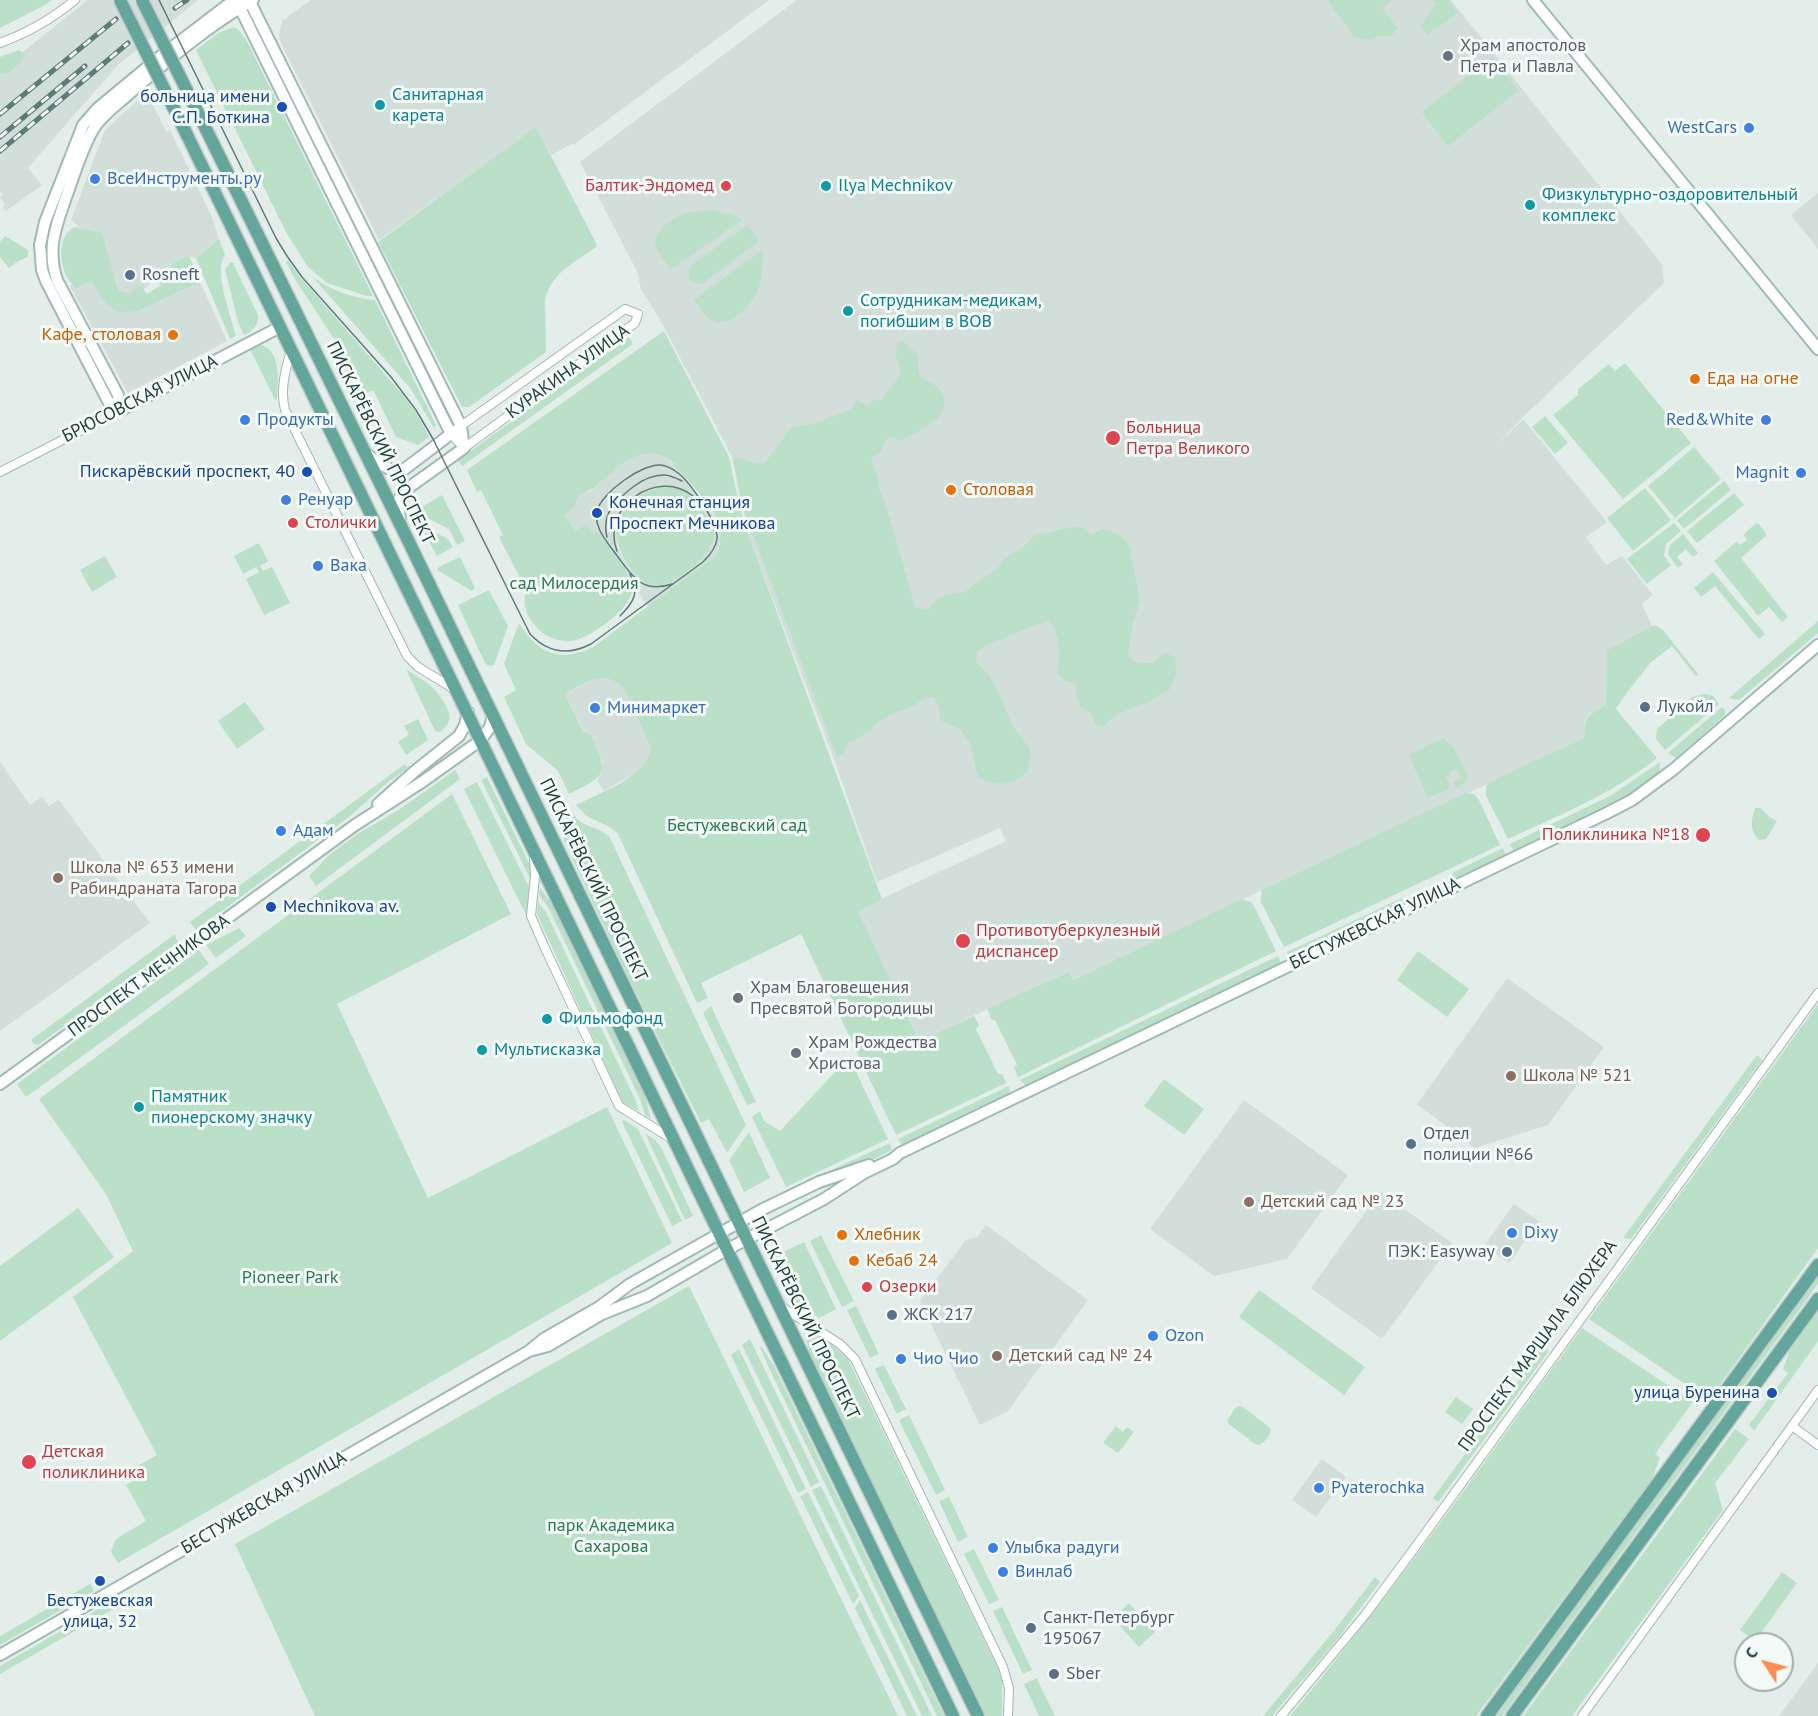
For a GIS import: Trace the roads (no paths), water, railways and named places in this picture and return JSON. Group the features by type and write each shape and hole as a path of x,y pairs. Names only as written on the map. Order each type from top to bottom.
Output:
{"main road":[{"path":"120,0 458,691 718,1234 953,1716"},
{"name":"ПИСКАРЁВСКИЙ ПРОСПЕКТ","path":"142,0 494,716 978,1716"},
{"path":"1487,1716 1818,1265"},
{"path":"1512,1716 1818,1299"}],"street":[{"path":"0,43 41,25 75,0"},
{"path":"1533,0 1818,349"},
{"path":"119,411 108,400 46,281 40,255 45,222 78,135 90,116 162,55 244,2"},
{"path":"244,2 461,426 464,448"},
{"path":"244,2 451,434 464,448"},
{"name":"КУРАКИНА УЛИЦА","path":"365,453 395,472 402,471 461,426 626,309 638,314 635,323 399,496 397,505 404,532"},
{"name":"БРЮСОВСКАЯ УЛИЦА","path":"0,472 280,327"},
{"path":"291,349 284,373 282,399 285,410 408,656 418,667 458,691"},
{"name":"БЕСТУЖЕВСКАЯ УЛИЦА","path":"0,1655 529,1351 545,1338 598,1307 630,1284 739,1222 819,1182 900,1153 1632,800 1674,769 1818,645"},
{"name":"ПРОСПЕКТ МЕЧНИКОВА","path":"355,825 415,771 459,736 468,712"},
{"name":"ПРОСПЕКТ МЕЧНИКОВА","path":"0,1084 355,825 422,782 481,740 494,716"},
{"path":"534,850 535,876 531,916 619,1106 673,1140"},
{"name":"ПРОСПЕКТ МАРШАЛА БЛЮХЕРА","path":"1281,1716 1365,1615 1423,1537 1818,993"},
{"name":"БЕСТУЖЕВСКАЯ УЛИЦА","path":"529,1351 548,1346 602,1314 647,1296 726,1250 824,1199 900,1153"},
{"path":"780,1306 840,1344 855,1359 1003,1667 1009,1688 1008,1716"},
{"path":"1582,1716 1818,1390"},
{"path":"1792,1426 1818,1445"}],"tram line":[{"path":"159,0 276,238 302,277 391,377 416,410 433,439 530,634 551,649 566,651 583,648 703,562 710,554 717,539 713,524 703,504 676,472 664,465 653,466 634,474 614,488 600,504 596,516 600,532 636,579 651,586 661,587 672,584"},
{"path":"607,537 606,521 611,508 633,487 647,478 660,475 682,481"},
{"path":"617,551 614,535 617,520 624,507 635,496 649,489 664,486 679,488 693,496"},
{"path":"620,616 629,606 635,592 630,574"}],"railway":[{"path":"175,8 187,0"},
{"path":"0,114 116,19"},
{"path":"0,151 128,43"},
{"path":"0,137 85,66"}],"place":[{"name":"Храм апостолов Петра и Павла","path":"1448,56"},
{"name":"Санитарная карета","path":"380,105"},
{"name":"больница имени С.П. Боткина","path":"282,107"},
{"name":"WestCars","path":"1749,128"},
{"name":"ВсеИнструменты.ру","path":"95,179"},
{"name":"Балтик-Эндомед","path":"726,186"},
{"name":"Ilya Mechnikov","path":"826,186"},
{"name":"Физкультурно-оздоровительный комплекс","path":"1530,205"},
{"name":"Rosneft","path":"130,275"},
{"name":"Сотрудникам-медикам, погибшим в ВОВ","path":"848,311"},
{"name":"Кафе, столовая","path":"173,335"},
{"name":"Еда на огне","path":"1695,379"},
{"name":"Продукты","path":"245,420"},
{"name":"Red&White","path":"1766,420"},
{"name":"Больница Петра Великого","path":"1113,438"},
{"name":"Пискарёвский проспект, 40","path":"307,472"},
{"name":"Magnit","path":"1801,473"},
{"name":"Столовая","path":"951,490"},
{"name":"Ренуар","path":"286,500"},
{"name":"Конечная станция Проспект Мечникова","path":"597,513"},
{"name":"Столички","path":"293,523"},
{"name":"Вака","path":"318,566"},
{"name":"Лукойл","path":"1645,707"},
{"name":"Минимаркет","path":"595,708"},
{"name":"Адам","path":"281,831"},
{"name":"Поликлиника №18","path":"1703,835"},
{"name":"Школа № 653 имени Рабиндраната Тагора","path":"58,878"},
{"name":"Mechnikova av.","path":"271,907"},
{"name":"Противотуберкулезный диспансер","path":"963,941"},
{"name":"Храм Благовещения Пресвятой Богородицы","path":"738,998"},
{"name":"Фильмофонд","path":"547,1019"},
{"name":"Мультисказка","path":"482,1050"},
{"name":"Храм Рождества Христова","path":"796,1053"},
{"name":"Школа № 521","path":"1511,1076"},
{"name":"Памятник пионерскому значку","path":"139,1107"},
{"name":"Отдел полиции №66","path":"1411,1144"},
{"name":"Детский сад № 23","path":"1249,1202"},
{"name":"Dixy","path":"1512,1233"},
{"name":"Хлебник","path":"842,1235"},
{"name":"ПЭК: Easyway","path":"1507,1252"},
{"name":"Кебаб 24","path":"854,1261"},
{"name":"Озерки","path":"867,1287"},
{"name":"ЖСК 217","path":"892,1315"},
{"name":"Ozon","path":"1153,1336"},
{"name":"Детский сад № 24","path":"997,1356"},
{"name":"Чио Чио","path":"901,1359"},
{"name":"улица Буренина","path":"1772,1393"},
{"name":"Детская поликлиника","path":"29,1462"},
{"name":"Pyaterochka","path":"1319,1488"},
{"name":"Улыбка радуги","path":"993,1548"},
{"name":"Винлаб","path":"1003,1572"},
{"name":"Бестужевская улица, 32","path":"100,1581"},
{"name":"Санкт-Петербург 195067","path":"1031,1628"},
{"name":"Sber","path":"1054,1674"}],"park label":[{"name":"сад Милосердия","path":"574,584"},
{"name":"Бестужевский сад","path":"737,826"},
{"name":"Pioneer Park","path":"290,1278"},
{"name":"парк Академика Сахарова","path":"611,1536"}]}
